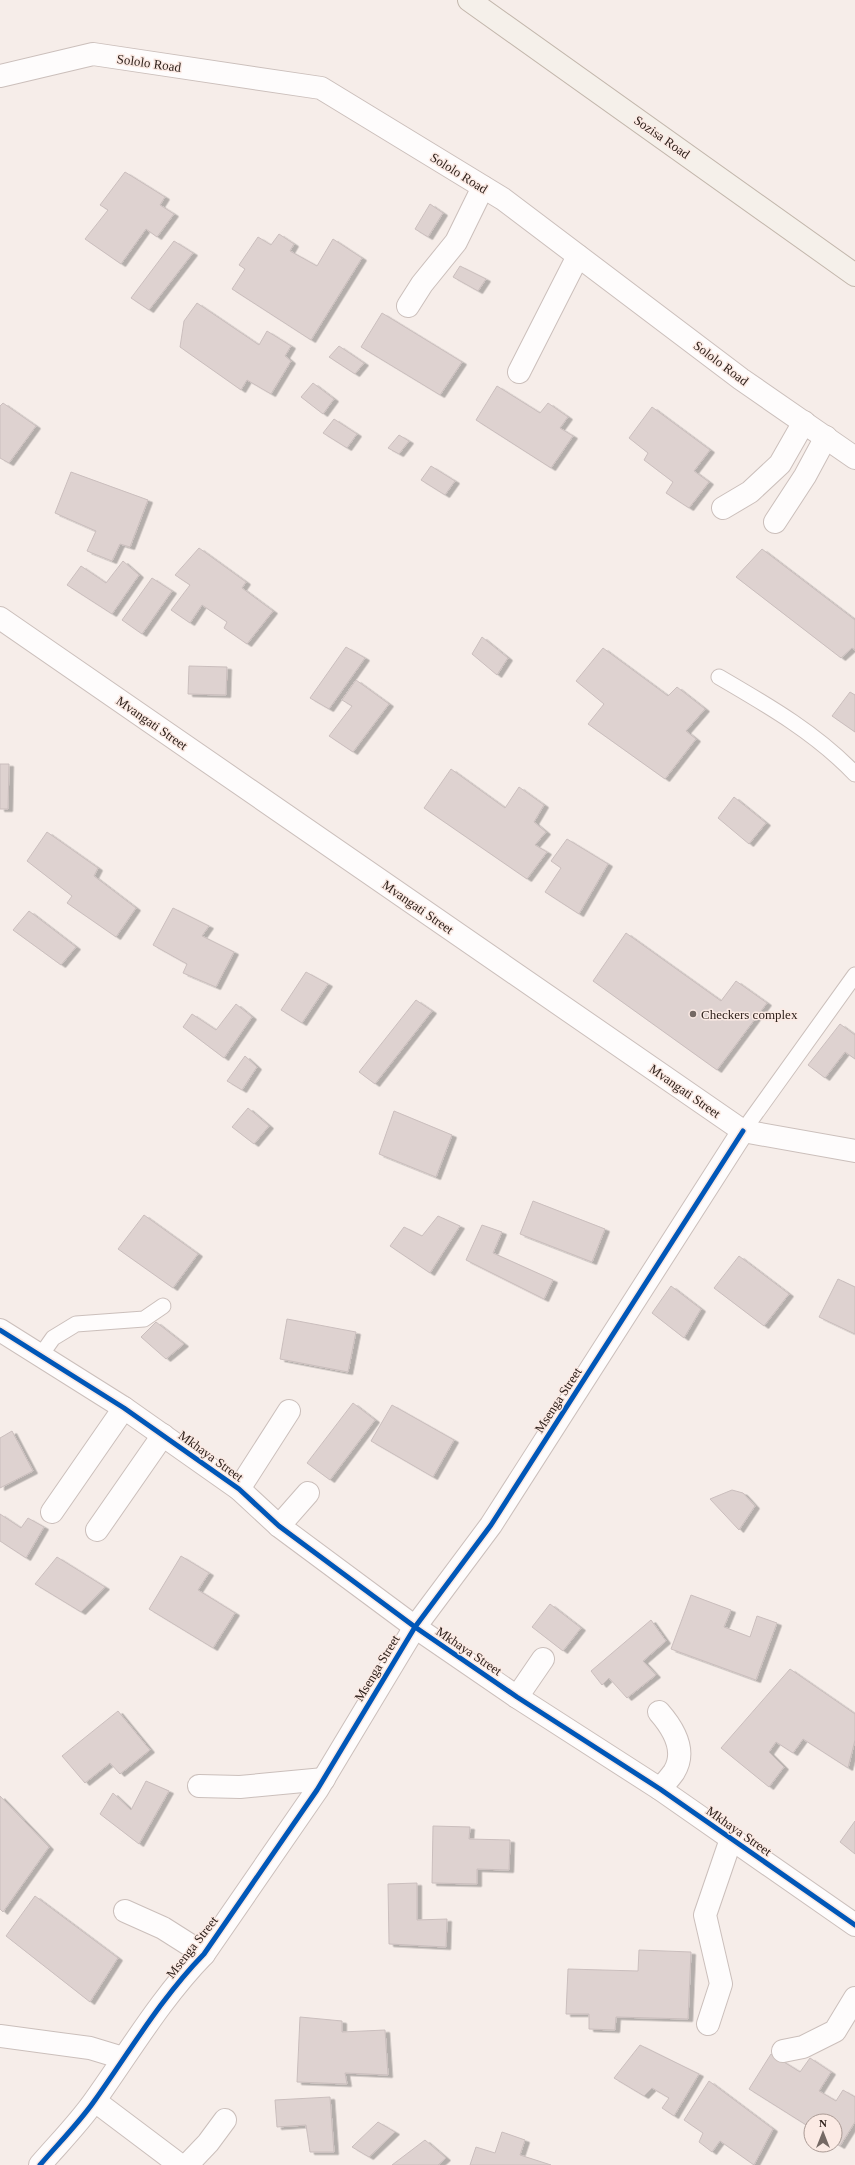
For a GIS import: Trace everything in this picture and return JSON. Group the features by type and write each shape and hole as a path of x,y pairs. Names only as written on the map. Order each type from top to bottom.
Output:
{"main road":[{"name":"Sozisa Road","path":"469,0 855,275"}],"street":[{"name":"Sololo Road","path":"0,76 93,54 321,88 503,199 741,379 855,458"},
{"path":"408,306 422,284 456,242 483,187"},
{"path":"519,372 547,320 578,256"},
{"path":"722,508 750,492 780,464 804,422"},
{"path":"775,522 805,476 826,437"},
{"name":"Mvangati Street","path":"0,618 743,1130 855,1151"},
{"name":"Msenga Street","path":"40,2165 94,2101 123,2058 184,1975 204,1954 324,1779 415,1627 491,1525 743,1130"},
{"name":"Mkhaya Street","path":"0,1330 124,1408 163,1435 239,1489 279,1526 415,1627 517,1697 660,1789 855,1926"},
{"path":"52,1512 124,1408"},
{"path":"239,1489 289,1411"},
{"path":"97,1530 163,1435"},
{"path":"279,1526 308,1493"},
{"path":"517,1697 543,1660"},
{"path":"659,1712 673,1728 679,1750 675,1771 660,1789"},
{"path":"199,1786 240,1787 324,1779"},
{"path":"708,2024 721,1984 705,1915 731,1839"},
{"path":"126,1911 163,1928 204,1954"},
{"path":"784,2051 803,2047 835,2031 855,1998"},
{"path":"0,2036 90,2048 123,2058"},
{"path":"94,2101 180,2165"},
{"path":"187,2165 208,2143 225,2120"}],"lane":[{"path":"719,677 790,719 834,753 855,774"},
{"path":"743,1130 855,975"},
{"path":"41,1355 53,1338 76,1324 144,1319 163,1306"}],"building":[{"path":"125,172 165,197 160,205 174,214 157,237 146,229 121,264 85,239 108,210 100,205"},
{"path":"430,204 443,213 428,237 415,229"},
{"path":"279,234 294,244 290,251 317,266 333,239 362,258 311,340 232,289 245,269 239,265 258,237 271,245"},
{"path":"174,241 193,253 149,310 131,298"},
{"path":"460,266 486,279 478,291 453,277"},
{"path":"197,303 259,345 267,331 291,346 285,356 291,361 271,394 247,380 241,390 180,347 184,321"},
{"path":"382,313 462,362 440,395 361,347"},
{"path":"339,346 364,363 355,374 329,357"},
{"path":"313,383 334,399 323,414 301,397"},
{"path":"497,386 540,413 548,403 568,417 560,428 573,436 551,468 476,420"},
{"path":"3,403 36,426 9,463 0,458 0,406"},
{"path":"652,407 710,450 694,471 709,482 689,508 666,493 673,482 644,460 648,453 629,438"},
{"path":"334,419 357,434 347,448 323,433"},
{"path":"399,435 409,441 399,454 388,448"},
{"path":"431,466 455,481 445,495 421,480"},
{"path":"71,472 148,500 130,547 120,544 112,561 87,551 96,531 55,513"},
{"path":"199,548 246,582 242,588 273,611 247,644 224,628 227,622 202,605 190,623 171,610 190,585 175,575"},
{"path":"762,549 855,620 855,650 852,648 841,658 736,577"},
{"path":"123,561 139,575 112,614 67,585 81,566 106,583"},
{"path":"152,578 172,591 142,634 122,620"},
{"path":"482,637 508,658 497,675 472,654"},
{"path":"346,647 365,658 329,709 310,698"},
{"path":"603,648 668,696 677,687 705,709 686,731 696,739 665,779 588,724 604,704 576,681"},
{"path":"189,666 227,667 226,695 188,694"},
{"path":"356,680 389,704 353,752 329,736 352,706 342,700"},
{"path":"850,692 855,695 855,732 832,716"},
{"path":"0,764 9,764 8,809 0,809"},
{"path":"451,769 505,808 519,787 544,805 534,822 546,832 535,845 547,852 527,879 424,808"},
{"path":"734,797 766,823 749,844 718,818"},
{"path":"47,832 98,868 94,876 136,908 116,937 67,903 72,896 27,861"},
{"path":"567,839 608,864 579,914 545,892 561,868 551,861"},
{"path":"173,908 209,926 202,936 234,952 216,987 183,973 187,964 153,945"},
{"path":"29,911 76,947 61,965 13,930"},
{"path":"626,933 721,1001 736,981 767,1003 717,1070 593,981"},
{"path":"306,972 328,984 302,1023 281,1010"},
{"path":"416,1000 432,1011 375,1084 359,1072"},
{"path":"236,1004 252,1017 224,1058 183,1027 192,1014 216,1030"},
{"path":"840,1024 855,1035 855,1059 845,1052 825,1078 808,1065"},
{"path":"245,1056 257,1067 242,1090 227,1081"},
{"path":"248,1108 269,1126 254,1144 232,1127"},
{"path":"394,1111 452,1135 436,1177 379,1154"},
{"path":"533,1201 605,1229 592,1262 520,1234"},
{"path":"144,1215 198,1254 173,1288 118,1249"},
{"path":"438,1216 460,1226 430,1273 390,1246 404,1227 422,1236"},
{"path":"482,1225 502,1232 493,1253 553,1280 544,1299 466,1260"},
{"path":"739,1256 789,1294 764,1326 714,1288"},
{"path":"838,1279 855,1287 855,1334 819,1317"},
{"path":"671,1286 701,1309 684,1338 652,1313"},
{"path":"287,1319 356,1332 348,1372 280,1359"},
{"path":"156,1322 184,1344 166,1359 141,1337"},
{"path":"353,1403 375,1420 330,1480 307,1463"},
{"path":"392,1405 454,1440 433,1477 371,1441"},
{"path":"12,1431 33,1471 0,1488 0,1438"},
{"path":"732,1490 743,1493 755,1506 739,1530 710,1499"},
{"path":"0,1514 21,1528 28,1518 44,1527 26,1558 0,1541"},
{"path":"181,1556 209,1573 198,1590 235,1613 213,1648 149,1609"},
{"path":"57,1557 105,1587 81,1612 35,1584"},
{"path":"691,1595 731,1610 724,1627 750,1637 757,1616 777,1623 756,1680 671,1649"},
{"path":"550,1604 581,1628 563,1651 532,1627"},
{"path":"651,1620 666,1641 643,1661 656,1675 627,1698 609,1678 602,1685 591,1671"},
{"path":"790,1669 855,1714 855,1740 848,1768 803,1739 793,1753 776,1742 769,1752 784,1767 769,1787 721,1748"},
{"path":"118,1711 150,1750 120,1774 110,1763 85,1783 62,1756"},
{"path":"146,1781 169,1791 139,1844 100,1814 113,1793 131,1810"},
{"path":"0,1796 49,1847 3,1912 0,1909"},
{"path":"855,1821 855,1854 840,1842"},
{"path":"433,1826 470,1827 469,1839 510,1840 509,1870 477,1869 477,1884 432,1883"},
{"path":"417,1883 417,1920 447,1919 446,1947 389,1944 388,1884"},
{"path":"35,1896 118,1958 90,2002 6,1936"},
{"path":"639,1950 691,1952 688,2019 616,2017 615,2030 589,2029 589,2014 566,2014 568,1969 638,1971"},
{"path":"300,2017 342,2021 342,2032 385,2030 388,2075 345,2073 347,2084 297,2082"},
{"path":"640,2045 699,2074 674,2116 662,2108 669,2098 652,2088 644,2096 614,2078"},
{"path":"771,2054 800,2072 810,2058 831,2072 819,2091 836,2101 843,2090 855,2097 855,2122 843,2141 843,2113 803,2113 803,2123 749,2089"},
{"path":"709,2081 773,2129 754,2165 720,2141 712,2152 699,2142 703,2133 684,2120"},
{"path":"330,2097 334,2152 310,2152 306,2125 277,2127 275,2100"},
{"path":"378,2122 395,2132 369,2157 352,2147"},
{"path":"502,2132 525,2140 520,2155 551,2165 470,2165 476,2147 495,2153"},
{"path":"425,2140 446,2158 438,2165 392,2165"}],"cycle path":[{"path":"40,2165 89,2109 146,2025 174,1988 204,1954 317,1790 415,1627 491,1525 743,1131"},
{"path":"0,1330 124,1408 239,1489 279,1526 415,1627 517,1697 660,1789 855,1925"}],"place":[{"name":"Checkers complex","path":"693,1014"}]}
